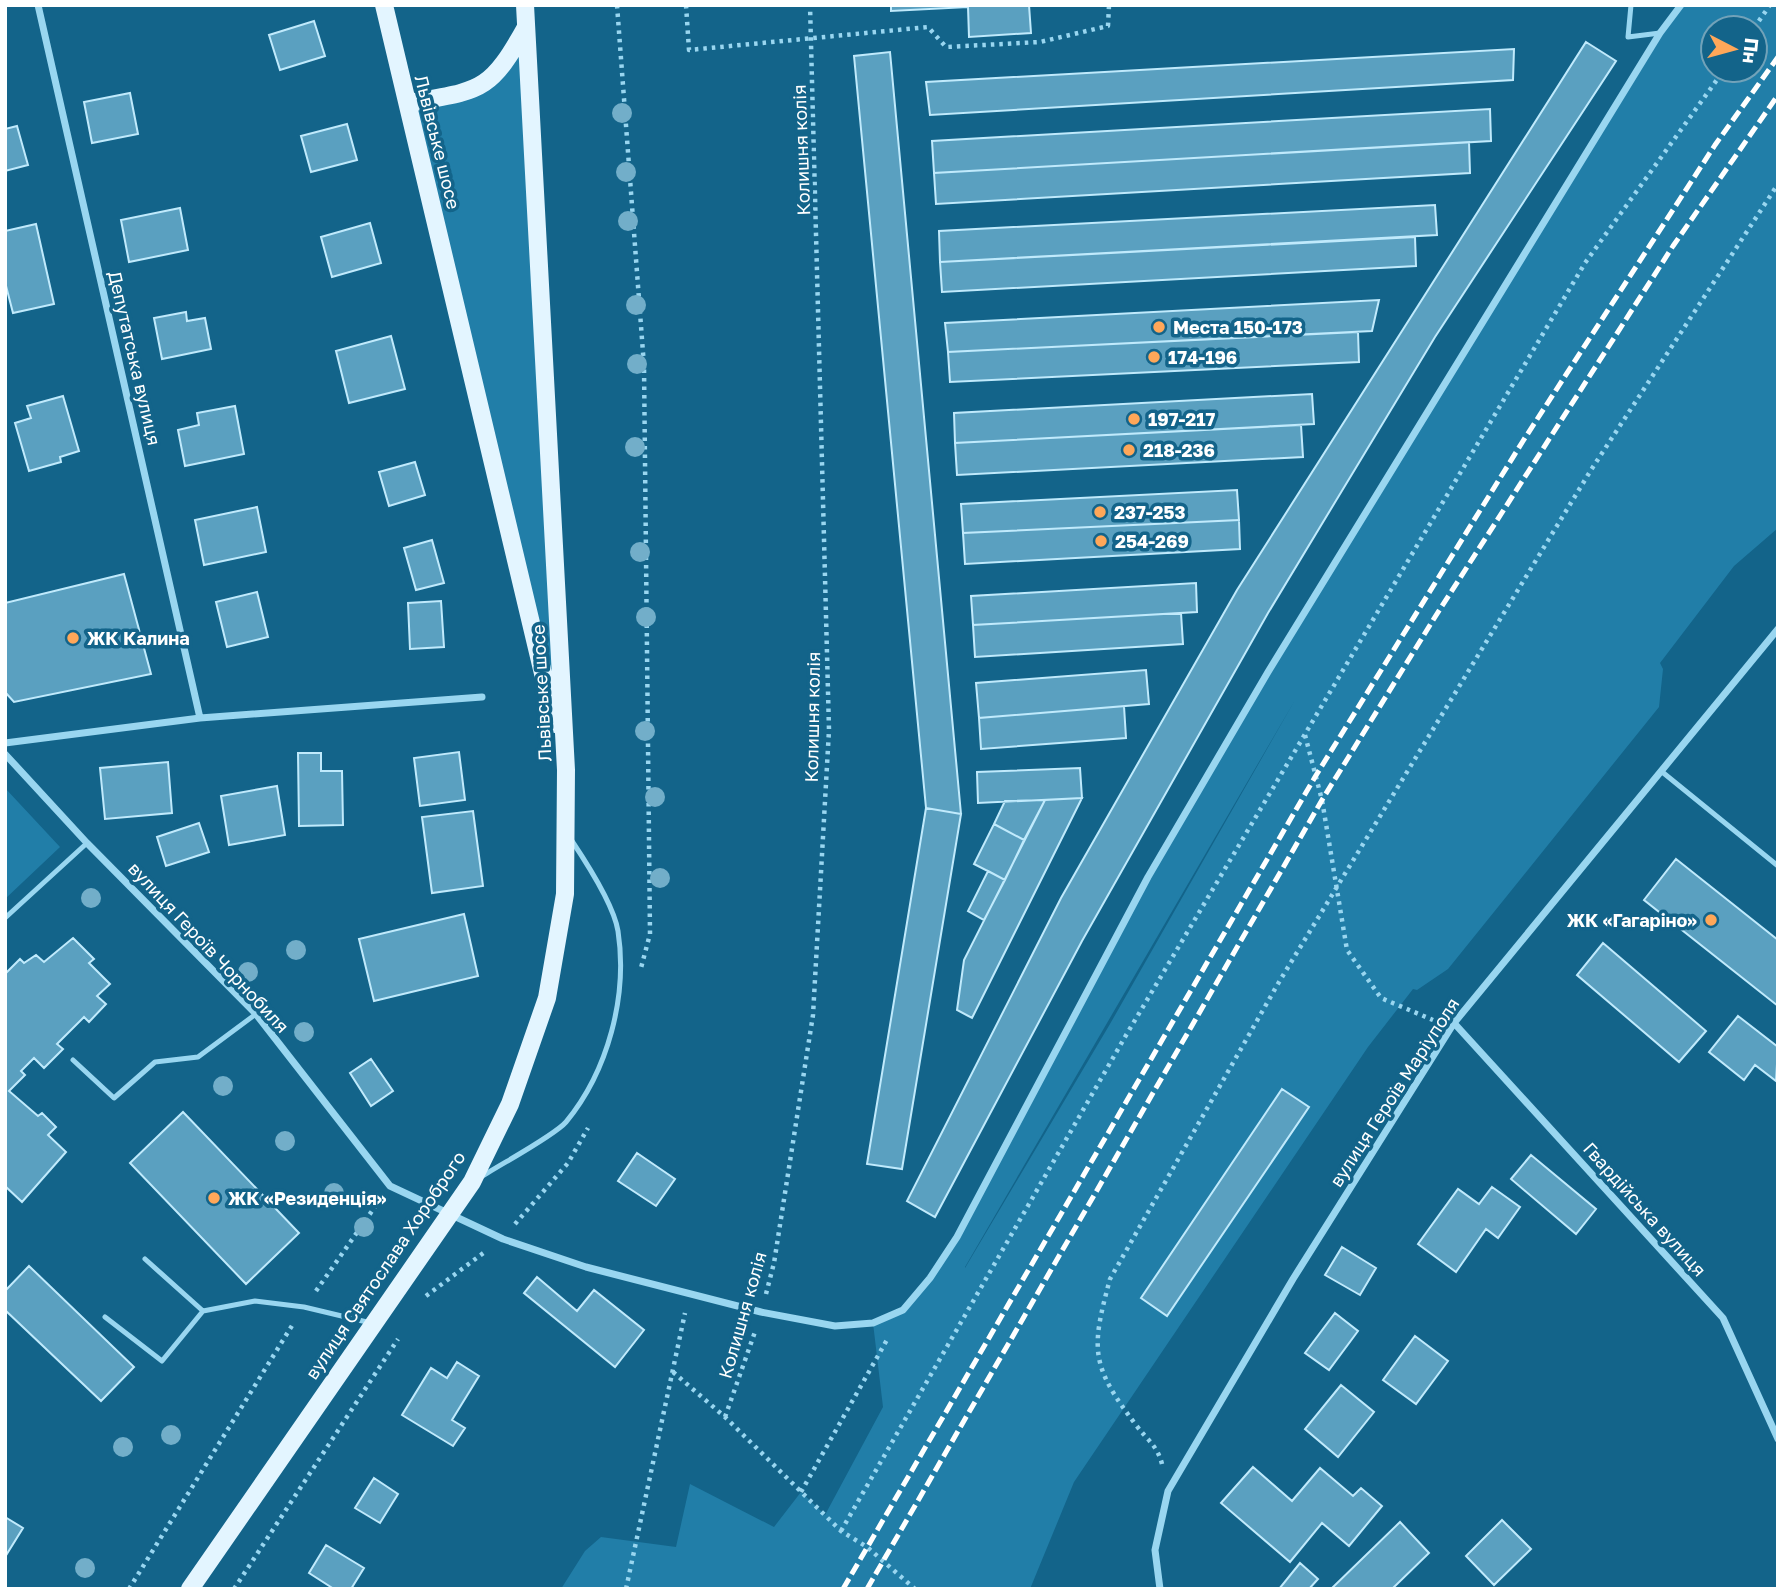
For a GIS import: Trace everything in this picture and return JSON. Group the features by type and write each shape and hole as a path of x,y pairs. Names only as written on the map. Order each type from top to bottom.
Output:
{"main road":[{"name":"Львівське шосе","path":"384,5 566,769"},
{"name":"Львівське шосе","path":"525,5 566,769"},
{"path":"408,103 473,90 494,78 526,27"},
{"name":"вулиця Святослава Хороброго","path":"190,1589 371,1323 472,1182 510,1104 547,998 565,894 566,769"}],"street":[{"name":"Депутатська вулиця","path":"38,5 200,718"},
{"path":"903,1310 930,1278 957,1237 1148,877 1261,684 1660,33 1681,5"},
{"name":"вулиця Героїв Маріуполя","path":"1160,1589 1155,1550 1168,1491 1293,1279 1454,1023 1778,629"},
{"path":"5,743 200,718 482,697"},
{"name":"вулиця Героїв Чорнобиля","path":"5,754 87,843 257,1014 390,1186 503,1239 586,1267 688,1295 835,1326 873,1323 903,1310"},
{"name":"Гвардійська вулиця","path":"1454,1023 1723,1318 1778,1439"}],"lane":[{"path":"1631,5 1628,37 1660,33"},
{"path":"1661,771 1778,866"},
{"path":"472,1182 565,1123 604,1060 620,995 618,929 590,868 566,834"},
{"path":"5,918 87,843"},
{"path":"73,1060 114,1098 155,1062 198,1057 257,1014"},
{"path":"145,1259 203,1311"},
{"path":"105,1317 162,1361 203,1311 255,1301 304,1307 371,1323"}],"path":[{"path":"686,5 689,50 929,27 946,47 1040,42 1108,26 1109,5"},
{"name":"Колишня колія","path":"725,1417 761,1312 774,1263 813,1014 829,730 810,5"},
{"path":"841,1531 1125,1037 1585,263 1714,84"},
{"path":"1168,1491 1157,1447 1137,1427 1097,1362 1098,1325 1110,1279 1337,887 1591,470 1778,184"},
{"path":"1304,735 1322,800 1347,950 1381,998 1427,1020 1454,1023"},
{"path":"129,1589 304,1307 390,1186"},
{"path":"626,1589 688,1295"},
{"path":"801,1492 903,1310"},
{"path":"673,1372 725,1417 841,1531 867,1547 915,1589"}],"shaded area":[{"path":"1681,5 1778,5 1778,528 1734,566 1660,663 1663,669 1659,707 1448,969 1417,990 1413,989 1368,1047 1074,1482 1030,1589 561,1589 585,1551 601,1537 676,1547 690,1484 774,1527 801,1492 825,1515 883,1407 873,1323 903,1310 957,1237 1148,877 1268,672","holes":["1295,700 1110,1024 965,1268"]},
{"path":"526,27 566,770 408,103 473,90"},
{"path":"5,788 60,847 5,899"}],"building":[{"path":"891,5 1029,5 1031,33 969,37 968,7 891,11"},
{"path":"314,21 325,56 280,70 269,35"},
{"path":"1586,42 1616,61 1435,337 1268,613 1082,941 935,1217 907,1201 1061,898 1237,590"},
{"path":"1514,49 1513,80 930,115 926,82"},
{"path":"890,52 961,814 926,808 854,56"},
{"path":"130,93 138,134 92,143 84,102"},
{"path":"1490,109 1491,141 934,173 932,141"},
{"path":"347,124 357,160 311,172 301,136"},
{"path":"17,126 28,165 5,171 5,129"},
{"path":"1469,142 1470,173 936,204 934,173"},
{"path":"1435,205 1437,235 940,262 939,231"},
{"path":"180,208 188,250 129,262 121,220"},
{"path":"370,223 381,263 332,277 321,237"},
{"path":"36,224 54,304 13,313 5,282 5,231"},
{"path":"1415,237 1416,266 942,292 940,262"},
{"name":"Места 150-173","path":"1379,300 1372,331 948,352 945,323"},
{"path":"186,312 187,321 205,318 211,349 162,359 154,318"},
{"name":"174-196","path":"1358,332 1359,362 950,382 948,352"},
{"path":"391,336 405,389 349,403 336,351"},
{"name":"197-217","path":"1312,394 1314,424 955,443 954,413"},
{"path":"63,396 79,451 60,457 61,462 29,471 15,423 31,418 27,406"},
{"path":"235,406 244,454 185,466 178,430 199,425 197,413"},
{"name":"218-236","path":"1301,425 1303,457 957,475 955,443"},
{"path":"415,462 425,495 389,506 379,472"},
{"name":"237-253","path":"1237,490 1239,520 963,533 961,504"},
{"path":"257,507 266,552 204,565 195,520"},
{"name":"254-269","path":"1239,520 1240,549 965,564 963,533"},
{"path":"432,540 444,583 416,590 404,548"},
{"name":"ЖК Калина","path":"124,574 151,674 14,702 5,692 5,603"},
{"path":"1196,583 1197,612 973,625 971,596"},
{"path":"257,592 268,637 227,647 216,602"},
{"path":"441,601 444,647 410,649 408,603"},
{"path":"1181,613 1183,644 975,657 973,625"},
{"path":"1146,670 1149,704 979,718 976,683"},
{"path":"1124,706 1126,738 981,749 979,718"},
{"path":"459,752 465,800 420,806 414,758"},
{"path":"298,753 321,753 321,771 342,771 343,825 299,826"},
{"path":"168,762 172,813 105,819 100,768"},
{"path":"1080,768 1082,798 978,803 977,772"},
{"path":"277,786 285,835 229,845 221,796"},
{"path":"1082,798 972,1018 957,1010 964,960 1045,800"},
{"path":"1045,800 1024,840 994,824 1005,801"},
{"path":"926,808 961,814 902,1169 867,1164"},
{"path":"473,811 483,886 432,893 422,817"},
{"path":"199,823 209,852 166,866 157,837"},
{"path":"994,824 1024,840 1005,880 974,864"},
{"name":"ЖК «Гагаріно»","path":"1676,859 1778,940 1778,1006 1644,900"},
{"path":"988,871 1005,880 984,920 968,911"},
{"path":"464,914 478,976 374,1001 359,939"},
{"path":"73,938 94,959 89,963 110,984 97,996 106,1004 89,1022 84,1017 57,1044 63,1049 44,1068 34,1058 21,1071 25,1075 9,1091 38,1116 42,1113 56,1127 48,1135 66,1152 22,1202 5,1186 5,974 20,959 24,963 36,955 44,962"},
{"path":"1603,943 1706,1031 1679,1062 1577,975"},
{"path":"1738,1016 1778,1047 1776,1081 1755,1065 1744,1080 1709,1052"},
{"path":"371,1059 393,1091 371,1106 350,1073"},
{"path":"1282,1089 1309,1107 1167,1316 1141,1298"},
{"name":"ЖК «Резиденція»","path":"183,1112 299,1233 246,1284 130,1163"},
{"path":"637,1153 675,1179 656,1206 618,1181"},
{"path":"1531,1155 1596,1209 1576,1234 1511,1179"},
{"path":"1492,1187 1520,1207 1498,1238 1486,1229 1456,1272 1418,1244 1458,1189 1479,1204"},
{"path":"1342,1247 1376,1268 1360,1295 1325,1275"},
{"path":"29,1266 134,1367 101,1401 5,1310 5,1291"},
{"path":"537,1277 577,1311 594,1290 644,1330 615,1367 524,1293"},
{"path":"1335,1313 1358,1331 1329,1370 1305,1353"},
{"path":"1415,1336 1448,1361 1416,1404 1383,1380"},
{"path":"457,1362 479,1376 452,1420 465,1428 453,1446 402,1415 431,1368 447,1378"},
{"path":"1341,1385 1374,1412 1338,1457 1305,1429"},
{"path":"1253,1467 1292,1501 1320,1468 1353,1496 1361,1488 1382,1506 1349,1546 1322,1523 1290,1562 1221,1503"},
{"path":"374,1478 398,1494 380,1523 355,1508"},
{"path":"5,1517 23,1528 5,1557"},
{"path":"1502,1520 1531,1549 1494,1585 1466,1556"},
{"path":"1400,1522 1429,1553 1392,1589 1331,1589"},
{"path":"326,1545 364,1568 351,1589 334,1589 309,1573"},
{"path":"1300,1563 1318,1579 1309,1589 1279,1589"}],"railway":[{"path":"843,1589 1315,777 1523,441 1715,145 1778,57"},
{"path":"867,1589 1322,800 1435,617 1673,246 1778,95"}],"place":[{"name":"Места 150-173","path":"1159,327"},
{"name":"174-196","path":"1154,357"},
{"name":"197-217","path":"1134,419"},
{"name":"218-236","path":"1129,450"},
{"name":"237-253","path":"1100,512"},
{"name":"254-269","path":"1101,541"},
{"name":"ЖК Калина","path":"73,638"},
{"name":"ЖК «Гагаріно»","path":"1711,920"},
{"name":"ЖК «Резиденція»","path":"214,1198"}]}
